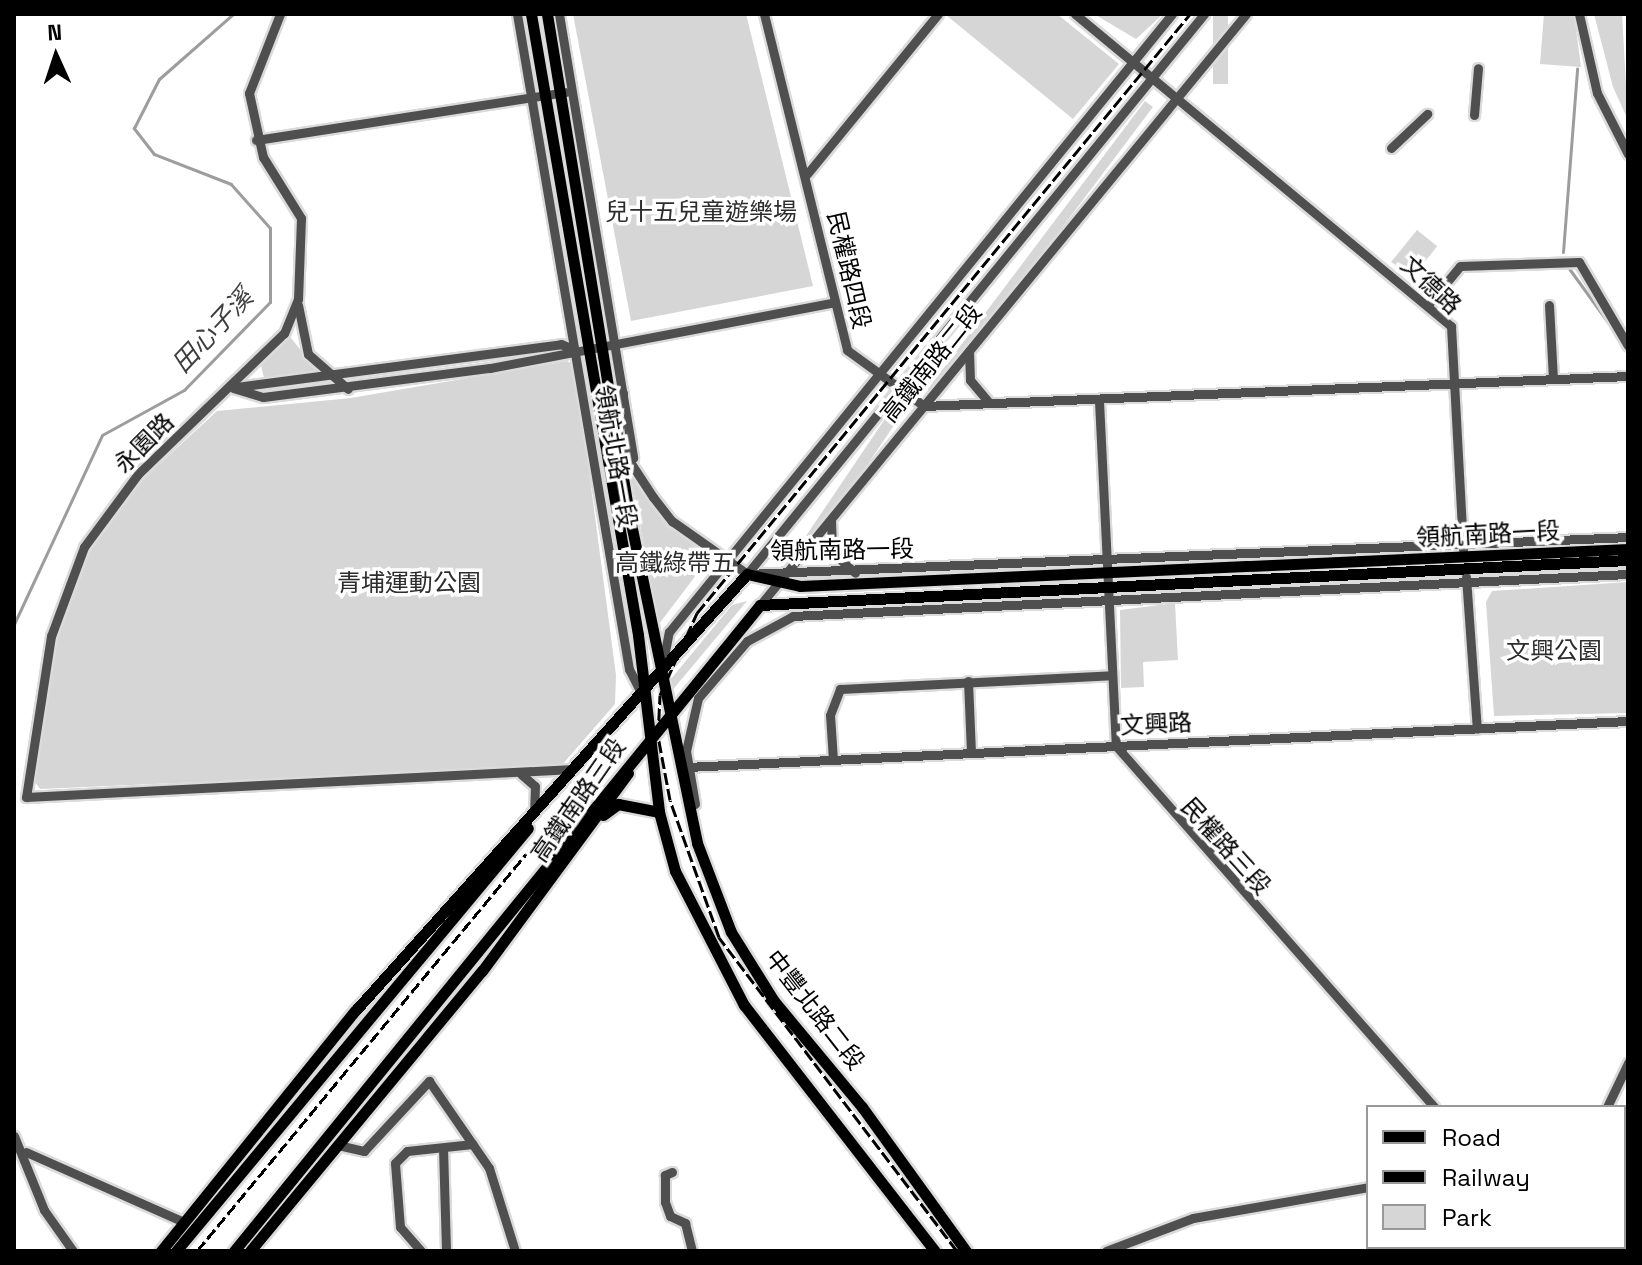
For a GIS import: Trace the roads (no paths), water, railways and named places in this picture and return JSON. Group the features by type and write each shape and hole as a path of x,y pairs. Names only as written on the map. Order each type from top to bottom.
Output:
{"main road":[{"name":"領航北路一段","path":"531,14 546,95 582,349 642,695"},
{"name":"領航北路一段","path":"547,14 567,92 617,442 660,677"},
{"name":"領航南路一段","path":"760,605 1108,587 1464,557 1628,549"},
{"name":"領航南路一段","path":"1464,557 1628,560"},
{"name":"高鐵南路二段","path":"642,695 747,574"},
{"name":"領航南路一段","path":"747,574 1108,587"},
{"name":"高鐵南路二段","path":"648,738 668,718 760,605"},
{"name":"中豐北路二段","path":"660,677 688,815 731,932 774,1001 862,1107 966,1251"},
{"name":"中豐北路二段","path":"642,695 659,812 685,896 744,1005 935,1251"},
{"name":"高鐵南路三段","path":"176,1251 642,695"},
{"name":"高鐵南路三段","path":"234,1251 648,738"},
{"name":"高鐵南路三段","path":"250,1251 584,837 648,738"},
{"name":"高鐵南路三段","path":"161,1251 355,1011 534,811 577,769"},
{"path":"569,852 606,791"},
{"path":"584,837 618,804 659,812"},
{"path":"241,1153 290,1112"},
{"path":"298,1174 338,1145"}],"street":[{"name":"永園路","path":"280,14 249,93 256,140 301,218 298,299 284,333 233,388 138,474 84,547 51,636 26,797 521,774"},
{"name":"領航北路一段","path":"517,14 582,349"},
{"name":"領航北路一段","path":"559,14 567,92 634,461"},
{"name":"民權路四段","path":"764,14 807,174 847,350 924,406"},
{"path":"807,174 938,14"},
{"name":"文德路","path":"1075,14 1451,326 1477,729"},
{"name":"高鐵南路二段","path":"660,677 669,632 1172,14"},
{"name":"高鐵南路二段","path":"747,574 1204,14"},
{"name":"高鐵南路二段","path":"760,605 1246,14"},
{"path":"1579,14 1597,93 1628,154"},
{"path":"1474,115 1478,68"},
{"path":"256,140 567,92"},
{"path":"1391,148 1427,114"},
{"path":"1428,305 1460,266 1579,262 1628,346"},
{"path":"298,299 308,354 348,389"},
{"path":"233,388 263,397 348,389 615,344 835,302"},
{"path":"1549,305 1553,379"},
{"path":"233,388 264,379 336,377 561,344 582,349"},
{"path":"969,351 974,390 992,404"},
{"path":"924,406 1099,401 1628,376"},
{"path":"623,393 617,442 634,461 672,521 726,563 747,574"},
{"path":"1099,401 1116,746"},
{"path":"833,516 832,552 855,573"},
{"name":"領航南路一段","path":"783,577 1107,562 1464,557 1628,537"},
{"name":"領航南路一段","path":"857,612 1108,587 1467,581 1628,574"},
{"path":"807,602 857,612"},
{"path":"695,804 687,767 698,698 747,641 793,616 857,612"},
{"path":"833,760 830,715 840,689 1112,675"},
{"path":"968,681 971,752"},
{"name":"文興路","path":"687,767 1628,721"},
{"name":"民權路三段","path":"1116,746 1432,1105"},
{"path":"521,774 577,769"},
{"path":"521,774 535,786 534,811"},
{"path":"1608,1105 1628,1063"},
{"path":"338,1145 364,1151 422,1080 489,1168 515,1251"},
{"path":"14,1136 26,1152 44,1210 73,1251"},
{"path":"421,1251 400,1227 395,1163 402,1153 473,1144"},
{"path":"443,1148 446,1251"},
{"path":"26,1152 184,1222"},
{"path":"672,1172 665,1175 665,1202 685,1223 692,1251"},
{"path":"1106,1251 1193,1218 1366,1187"}],"waterway":[{"name":"田心子溪","path":"14,624 102,435 184,390 270,302 270,228 231,184 154,154 134,128 159,79 233,14"},
{"path":"1563,252 1577,69"},
{"path":"1568,267 1617,335"}],"railway":[{"path":"957,1251 719,937 670,800 658,736 660,695 697,613 1190,14"},
{"path":"197,1251 551,824"}],"park label":[{"name":"兒十五兒童遊樂場","path":"701,212"},
{"name":"高鐵綠帶五","path":"675,563"},
{"name":"青埔運動公園","path":"409,583"},
{"name":"文興公園","path":"1554,651"}]}
